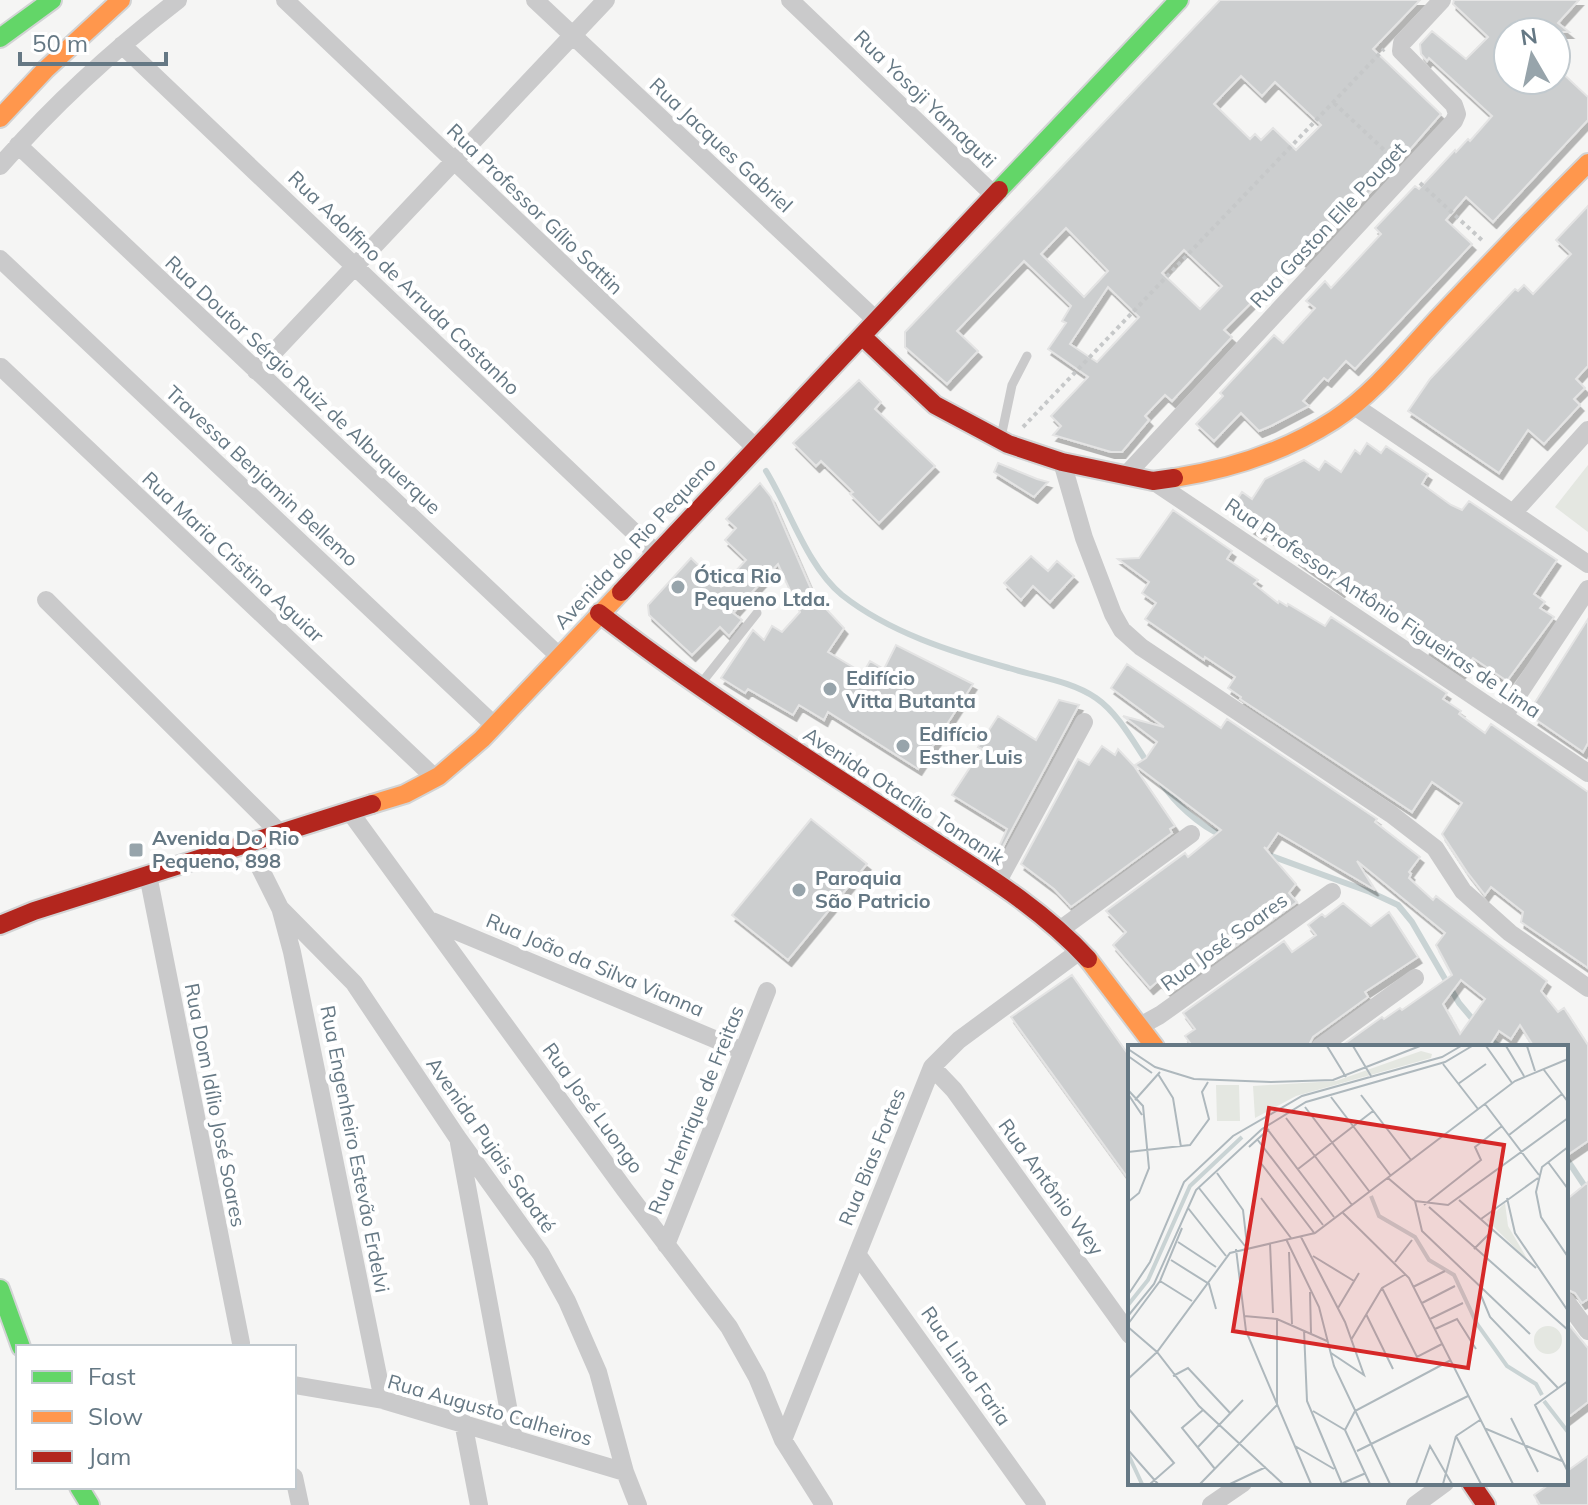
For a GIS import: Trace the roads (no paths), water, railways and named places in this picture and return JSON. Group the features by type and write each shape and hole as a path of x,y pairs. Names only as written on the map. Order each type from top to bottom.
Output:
{"main road":[{"path":"0,38 52,0"},
{"path":"0,118 45,70 121,0"},
{"name":"Avenida do Rio Pequeno","path":"0,925 34,911 405,794 435,778 482,739 1179,0"},
{"path":"862,336 935,405 1004,442 1062,462 1153,481 1200,474 1280,450 1335,419 1353,405 1376,385 1588,163"},
{"name":"Avenida Otacílio Tomanik","path":"599,613 698,687 997,883 1061,929 1103,975 1154,1045"},
{"path":"0,1289 20,1345"},
{"path":"1472,1485 1486,1505"}],"street":[{"path":"0,166 76,87 178,0"},
{"name":"Rua Professor Gílio Sattin","path":"285,0 756,448"},
{"name":"Rua Jacques Gabriel","path":"535,0 877,321"},
{"path":"256,371 606,0"},
{"name":"Rua Yosoji Yamaguti","path":"790,0 995,196"},
{"name":"Rua Gaston Elle Pouget","path":"1125,476 1447,130 1457,114 1454,105 1401,51 1402,43 1442,0"},
{"name":"Rua Adolfino de Arruda Castanho","path":"122,45 656,553"},
{"name":"Rua Doutor Sérgio Ruiz de Albuquerque","path":"18,145 559,656"},
{"name":"Travessa Benjamin Bellemo","path":"0,259 494,725"},
{"name":"Rua Maria Cristina Aguiar","path":"1,367 435,778"},
{"path":"1353,405 1588,564"},
{"path":"1514,512 1588,430"},
{"path":"1062,462 1084,538 1122,630 1141,647 1391,814 1435,848 1463,891 1510,933 1583,986 1588,1003"},
{"name":"Rua Professor Antônio Figueiras de Lima","path":"1153,481 1588,773"},
{"path":"1504,716 1588,589"},
{"path":"46,600 281,834"},
{"path":"997,883 1084,722"},
{"name":"Rua José Luongo","path":"350,812 729,1327 757,1377 783,1440 824,1505"},
{"path":"1061,929 1191,834"},
{"name":"Avenida Pujais Sabaté","path":"248,844 280,908 354,983 457,1137 541,1254 567,1301 598,1372 625,1472 638,1505"},
{"name":"Rua Dom Idílio José Soares","path":"148,875 241,1343"},
{"name":"Rua José Soares","path":"1140,1026 1160,1015 1332,892"},
{"name":"Rua Engenheiro Estevão Erdelvi","path":"280,908 292,952 383,1400"},
{"name":"Rua João da Silva Vianna","path":"430,920 743,1051"},
{"name":"Rua Bias Fortes","path":"783,1440 932,1067 959,1040 1081,950"},
{"path":"1323,1045 1415,978"},
{"name":"Rua Henrique de Freitas","path":"666,1245 767,991"},
{"name":"Rua Antônio Wey","path":"932,1067 954,1090 1128,1332"},
{"path":"457,1137 514,1439"},
{"name":"Rua Lima Faria","path":"857,1254 1037,1505"},
{"path":"1568,1304 1588,1331"},
{"name":"Rua Augusto Calheiros","path":"296,1385 383,1400 625,1472"},
{"path":"463,1422 479,1505"},
{"path":"1211,1505 1238,1485"},
{"path":"1415,1505 1442,1485"}],"lane":[{"path":"1004,442 1012,385 1027,356"},
{"path":"698,687 757,613"}],"waterway":[{"path":"766,471 809,553 842,595 880,620 922,640 1086,692 1111,712 1149,765"},
{"path":"1160,781 1188,813 1223,836"},
{"path":"1266,854 1398,905 1412,922 1459,1003 1475,1022"},
{"path":"1487,1036 1497,1045"},
{"path":"1568,1161 1588,1191"}],"place":[{"name":"Ótica Rio Pequeno Ltda.","path":"678,587"},
{"name":"Edifício Vitta Butanta","path":"830,689"},
{"name":"Edifício Esther Luis","path":"903,746"},
{"name":"Avenida Do Rio Pequeno, 898","path":"136,850"},
{"name":"Paroquia São Patricio","path":"799,890"}]}
